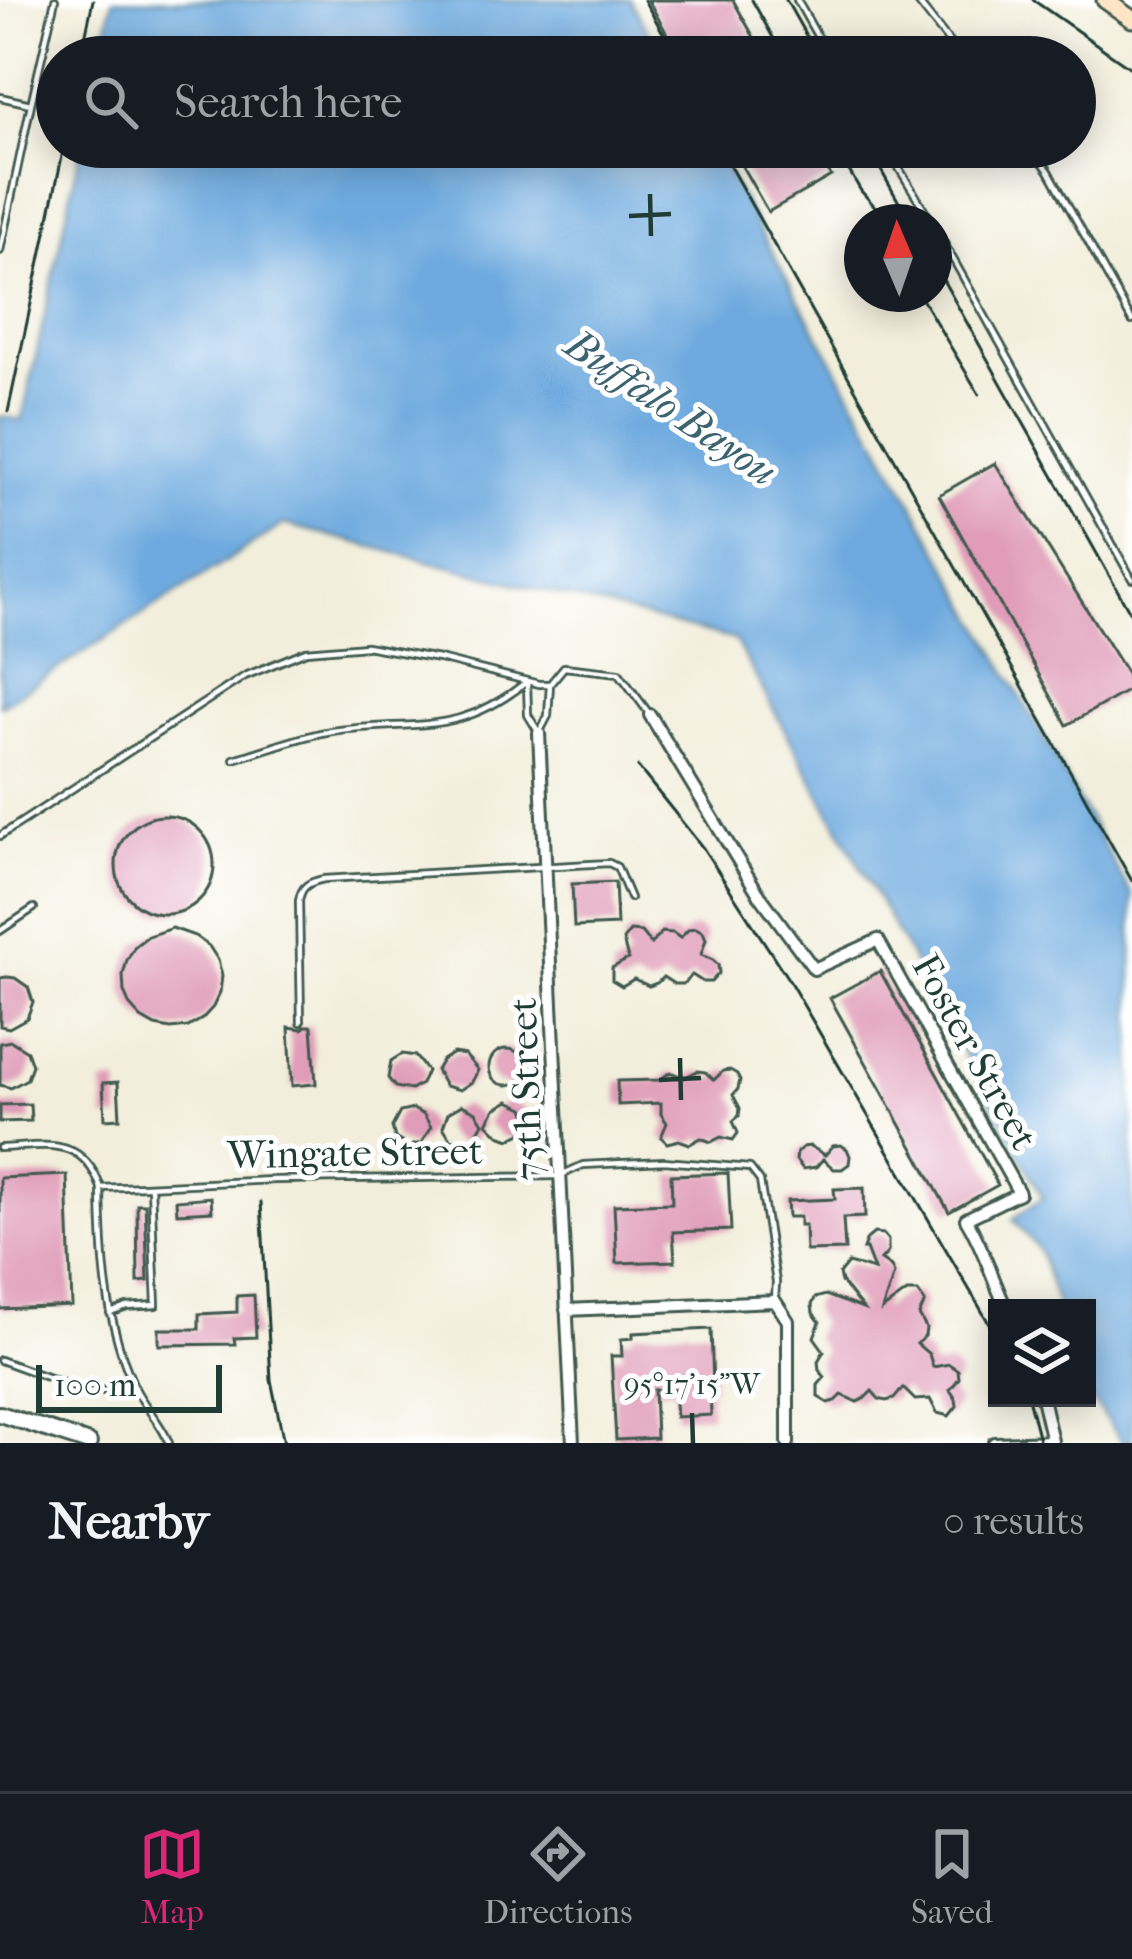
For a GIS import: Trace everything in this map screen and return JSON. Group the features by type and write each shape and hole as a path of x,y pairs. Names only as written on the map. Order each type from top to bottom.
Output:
{"main road":[{"path":"1105,0 1132,19"}],"street":[{"name":"Foster Street","path":"650,715 758,893 814,969 878,940 1019,1193 966,1219 979,1239 1002,1299"},
{"name":"75th Street","path":"539,733 573,1443"},
{"path":"566,1310 777,1302 788,1321 788,1443"},
{"path":"994,1443 1053,1442 1044,1407"},
{"path":"0,1414 89,1443"}],"lane":[{"path":"47,36 55,0"},
{"path":"797,0 818,36"},
{"path":"916,0 944,36"},
{"path":"0,251 36,82"},
{"path":"0,97 31,104"},
{"path":"899,168 921,204"},
{"path":"1047,168 1132,321"},
{"path":"952,258 1132,579"},
{"path":"0,836 245,676 306,651 366,646 550,684"},
{"path":"527,682 528,716 539,733 548,716 550,684 564,667 619,674 650,715"},
{"path":"234,759 332,731 424,726 479,714 527,682"},
{"path":"301,1022 299,901 308,884 324,879 614,864 630,898"},
{"path":"0,931 34,908"},
{"path":"0,1148 59,1145 90,1162 101,1188 102,1255 110,1313 135,1388 169,1443"},
{"name":"Wingate Street","path":"101,1188 559,1176 583,1165 644,1162 750,1168 760,1181 777,1302"},
{"path":"110,1313 156,1305 151,1186"},
{"path":"0,1360 88,1392 135,1388"}],"water":[{"path":"113,0 630,0 651,36 105,36"},
{"name":"Buffalo Bayou","path":"76,168 725,168 1132,896 1132,1443 1123,1443 1096,1406 1096,1299 1055,1299 1039,1250 1013,1219 1043,1197 735,640 284,524 0,706 0,416 22,420"}],"building":[{"path":"648,0 733,0 753,36 668,36"},
{"path":"743,168 827,168 831,176 768,212"},
{"path":"995,463 1132,682 1132,688 1067,725 939,495"},
{"path":"165,816 200,830 214,865 200,900 165,914 130,900 116,865 130,830"},
{"path":"615,882 617,925 574,927 572,884"},
{"path":"172,928 209,946 222,976 220,992 202,1019 171,1029 155,1026 130,1006 123,975 135,946"},
{"path":"696,928 706,939 701,955 718,965 719,973 711,982 692,975 683,984 663,977 649,986 634,979 622,986 612,980 612,968 628,959 623,940 630,931 641,932 651,944 662,932 680,938"},
{"path":"880,971 998,1185 949,1212 830,998"},
{"path":"0,978 28,987 33,1002 27,1018 9,1028 0,1026"},
{"path":"312,1026 316,1084 292,1086 289,1027"},
{"path":"11,1041 27,1051 32,1065 27,1079 11,1088 0,1085 0,1043"},
{"path":"507,1049 520,1054 525,1067 520,1080 507,1085 494,1080 489,1067 494,1054"},
{"path":"453,1053 465,1055 478,1070 460,1090 445,1086 436,1070"},
{"path":"402,1054 415,1056 427,1071 421,1084 411,1090 395,1087 388,1078 391,1061"},
{"path":"730,1070 740,1080 733,1095 740,1108 733,1121 738,1133 733,1140 667,1143 661,1137 667,1123 661,1103 618,1105 617,1081 660,1080 670,1072 684,1078 697,1071 714,1080"},
{"path":"118,1082 120,1118 105,1119 103,1083"},
{"path":"509,1101 524,1108 528,1119 525,1131 510,1139 487,1123 495,1109"},
{"path":"30,1104 31,1121 0,1122 0,1105"},
{"path":"462,1105 476,1112 483,1123 473,1140 462,1143 451,1139 443,1127 448,1113"},
{"path":"413,1109 431,1127 421,1143 410,1146 395,1138 392,1127 400,1112"},
{"path":"841,1145 850,1156 842,1169 834,1169 823,1159 816,1167 803,1169 796,1160 803,1147 825,1155"},
{"path":"728,1173 731,1230 673,1232 675,1261 617,1263 614,1205 672,1203 671,1175"},
{"path":"67,1175 72,1306 0,1309 0,1178"},
{"path":"864,1188 865,1217 843,1218 845,1250 806,1251 805,1225 800,1225 800,1217 788,1217 787,1201 835,1199 834,1189"},
{"path":"211,1197 212,1211 177,1213 176,1200"},
{"path":"137,1204 145,1204 148,1281 138,1282"},
{"path":"874,1233 888,1240 888,1252 881,1260 894,1274 882,1310 907,1292 918,1292 925,1302 919,1315 926,1328 917,1344 929,1354 933,1367 949,1364 958,1370 959,1378 950,1390 957,1406 949,1416 937,1413 930,1399 915,1400 903,1388 886,1401 872,1391 857,1402 842,1395 828,1403 818,1397 818,1385 825,1377 818,1361 824,1351 814,1337 820,1322 812,1305 815,1298 826,1295 863,1309 839,1274 848,1263 874,1270 863,1249"},
{"path":"254,1295 256,1337 234,1338 235,1344 159,1345 159,1329 199,1329 199,1314 237,1312 237,1296"},
{"path":"711,1329 711,1415 676,1417 674,1389 654,1390 656,1438 616,1440 611,1356 622,1356 621,1339 633,1338 633,1333"}],"railway":[{"path":"85,36 93,0"},
{"path":"644,0 665,36"},
{"path":"752,0 772,36"},
{"path":"786,0 806,36"},
{"path":"1033,0 1085,36"},
{"path":"1096,44 1132,69"},
{"path":"8,412 60,168"},
{"path":"731,168 1132,881"},
{"path":"847,168 873,204"},
{"path":"880,168 900,204"},
{"path":"952,296 1132,616"},
{"path":"930,312 979,394"},
{"path":"638,767 703,848 790,982 988,1322"},
{"path":"261,1202 271,1380 284,1443"},
{"path":"1030,1407 1040,1443"}]}
